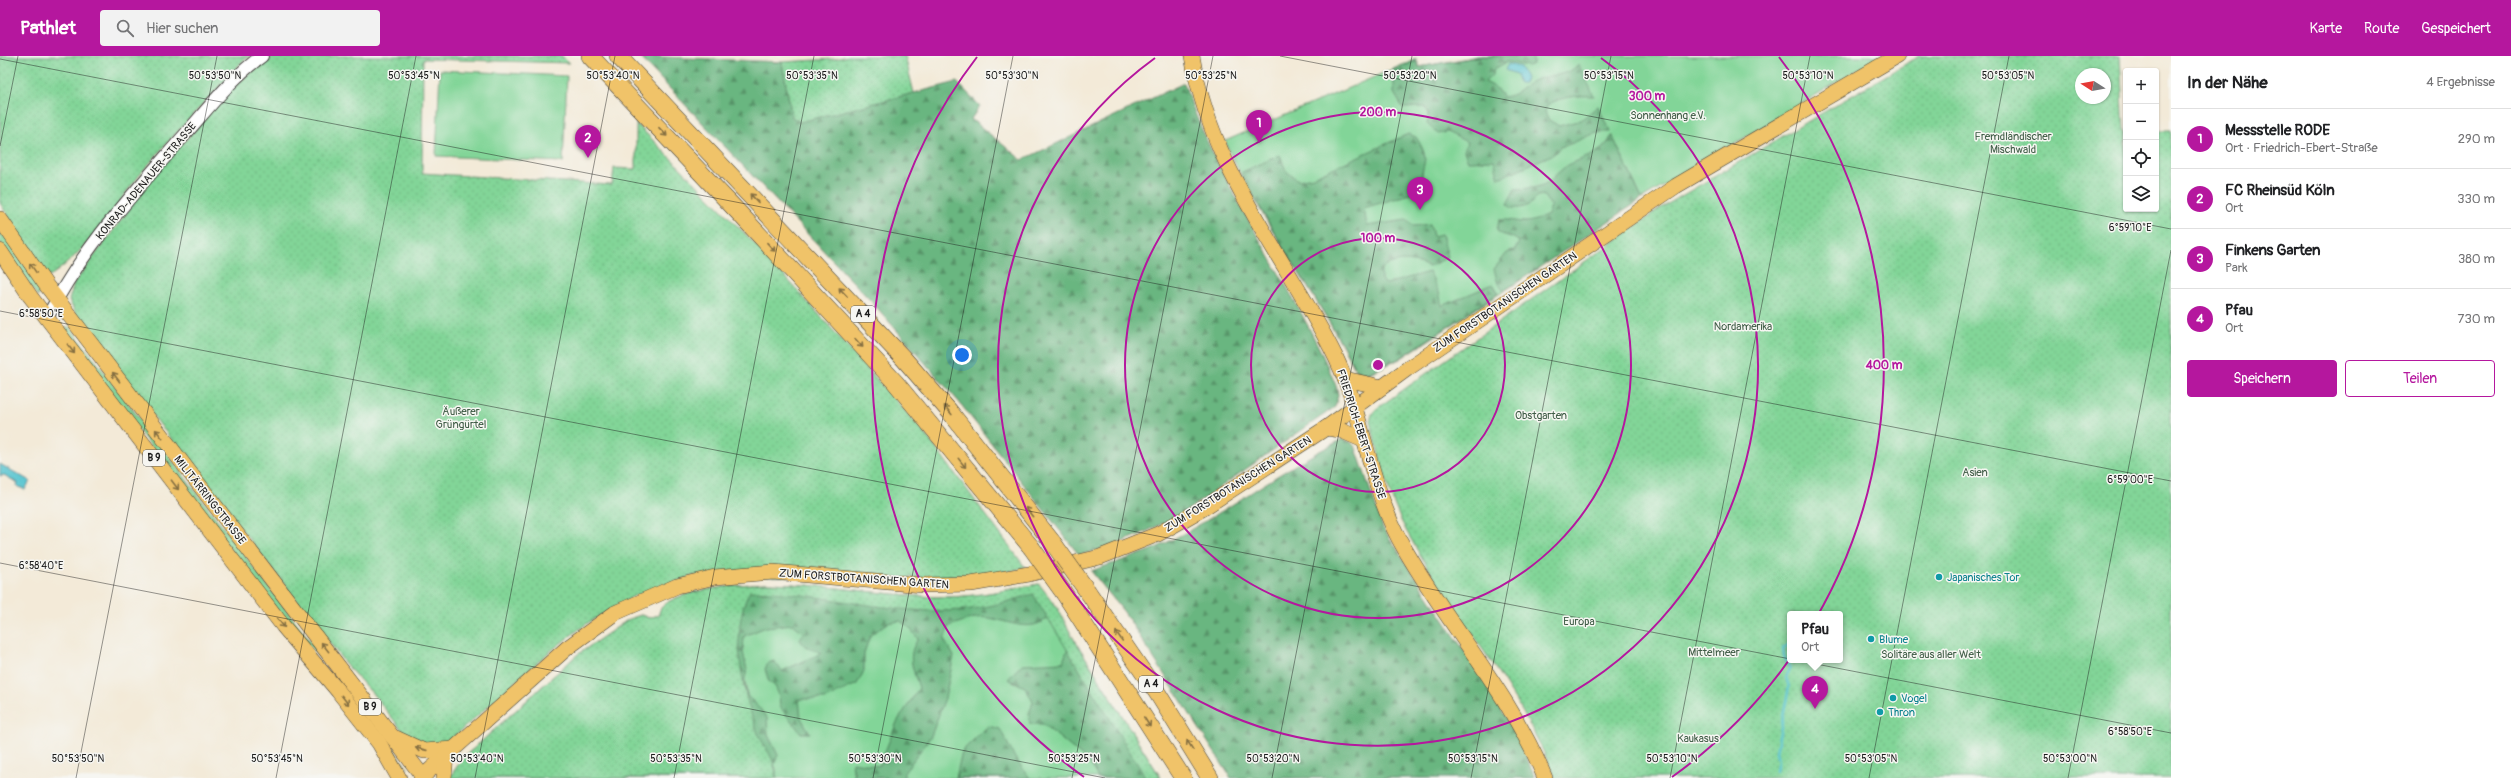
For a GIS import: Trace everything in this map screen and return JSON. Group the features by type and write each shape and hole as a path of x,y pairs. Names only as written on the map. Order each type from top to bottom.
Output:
{"highway":[{"name":"A 4","path":"590,56 895,382 1031,547 1064,593 1183,778"},
{"name":"A 4","path":"618,56 904,359 950,412 1053,543 1088,592 1158,694 1210,778"}],"main road":[{"name":"FRIEDRICH-EBERT-STRASSE","path":"1192,56 1205,112 1231,174 1259,227 1332,348 1345,379 1379,493 1399,538 1427,584 1490,677 1527,739 1545,778"},
{"name":"ZUM FORSTBOTANISCHEN GARTEN","path":"422,777 526,683 590,631 633,603 675,587 715,577 758,572 797,573 942,585 990,582 1100,557 1158,534 1202,510 1326,428 1382,387 1676,186 1897,56"},
{"name":"MILITÄRRINGSTRASSE","path":"0,219 56,299 385,740 400,778"},
{"name":"MILITÄRRINGSTRASSE","path":"0,251 46,318 283,626 338,691 422,777"},
{"path":"1345,379 1382,387"},
{"path":"1326,428 1340,430 1363,440"},
{"name":"B 9","path":"385,740 424,751 450,752"},
{"path":"444,778 450,752"}],"street":[{"name":"KONRAD-ADENAUER-STRASSE","path":"46,318 78,262 128,200 212,104 262,56"}],"green space":[{"path":"0,56 250,56 242,62 154,158 100,228 64,266 50,276 40,268 0,203"},
{"name":"Äußerer Grüngürtel","path":"273,56 562,56 569,63 423,59 422,173 612,185 614,168 636,169 636,123 764,253 923,431 1025,567 1011,571 964,578 692,576 634,596 586,624 548,653 448,742 435,746 410,740 372,693 349,668 78,319 69,300 74,283 154,176 234,86"},
{"path":"639,56 782,62 792,117 800,122 957,82 980,106 971,119 1022,160 1184,83 1199,123 1217,162 1320,349 1337,388 1338,395 1335,407 1186,511 1121,543 1079,555 959,402 872,302"},
{"path":"849,56 905,56 914,93 800,122 792,117 782,62 834,59"},
{"name":"Sonnenhang e.V.","path":"1478,56 1881,56 1642,199 1621,154 1539,268 1400,359 1368,374 1357,373 1324,314 1255,200 1225,141 1416,59 1420,67"},
{"path":"1482,56 1533,56 1533,64 1527,66 1507,62 1494,69 1493,74 1485,82 1495,87 1503,97 1515,93 1533,81 1567,72 1579,65 1594,96 1564,98 1547,105 1545,112 1549,120 1559,126 1581,120 1598,106 1610,132 1597,133 1560,147 1554,154 1499,178 1494,160 1468,161 1464,151 1467,142 1447,132 1438,134 1427,124 1429,114 1425,107 1403,108 1394,93 1394,80 1389,72 1416,61 1419,67"},
{"path":"1919,56 2120,56 2123,112 2123,212 2159,212 2159,131 2171,131 2171,778 1555,778 1523,713 1485,652 1444,593 1400,519 1390,492 1370,422 1372,414 1376,409 1661,208"},
{"path":"440,70 567,76 563,162 436,156"},
{"path":"1408,134 1416,137 1424,153 1425,158 1422,172 1423,187 1404,196 1364,208 1367,226 1406,220 1414,226 1430,224 1433,236 1442,234 1448,257 1429,267 1405,261 1387,265 1381,269 1381,280 1386,284 1429,272 1439,292 1442,306 1493,284 1498,293 1400,358 1368,373 1357,372 1329,321 1269,223 1242,172 1280,155 1286,171 1298,180 1313,177"},
{"path":"1612,135 1642,199 1504,291 1498,284 1494,269 1507,253 1515,250 1519,242 1514,238 1497,231 1499,220 1525,222 1534,221 1548,215 1551,206 1543,195 1538,196 1527,206 1512,208 1507,204 1515,189 1534,188 1546,183 1565,167 1601,149"},
{"path":"0,229 41,289 38,297 0,242"},
{"path":"69,326 408,769 330,668 284,619 62,331"},
{"path":"1343,439 1351,442 1356,448 1383,528 1485,682 1522,746 1535,778 1231,778 1124,612 1091,571 1136,556 1185,533 1297,464"},
{"path":"767,583 810,585 937,597 976,595 1039,584 1048,618 1039,623 1030,625 1012,624 985,618 973,619 949,626 944,640 954,656 945,698 931,736 904,773 904,778 854,778 852,762 879,766 897,722 919,688 911,657 914,645 918,639 909,627 900,621 887,623 870,636 864,653 864,671 857,684 825,699 799,699 801,718 810,733 801,733 780,707 779,695 775,686 769,682 765,669 768,663 774,661 782,671 822,653 805,646 800,640 803,632 793,624 766,627 744,636 743,652 747,670 744,682 747,696 758,706 767,718 768,735 778,755 769,778 454,778 463,758 577,655 629,619 641,615 649,618 659,615 663,606 687,594 724,587"},
{"path":"767,583 810,585 937,597 976,595 1039,584 1057,607 1072,636 1161,778 1146,778 1033,594 980,608 935,611 882,607 777,592 750,591 744,606 740,623 740,660 747,698 752,715 757,731 772,759 776,778 449,778 463,758 577,655 629,619 641,615 649,618 659,615 663,606 687,594 724,587"},
{"path":"781,591 861,604 1034,594 1146,778 776,778 776,769 748,701 738,635"},
{"path":"1072,636 1161,778 1098,778 1089,762 1043,724 1030,724 1029,714 1033,702 1025,687 1008,679 1022,664 1063,662"},
{"path":"988,726 1000,729 1015,758 1030,778 956,778 962,751"}],"water":[{"path":"1508,64 1520,67 1526,78 1524,83 1519,83 1516,74 1505,70"},
{"path":"0,464 30,481 25,490 17,486 18,483 4,475 0,476"}],"waterway":[{"path":"1787,646 1783,648 1787,662"},
{"path":"1776,771 1778,761 1776,752 1789,687 1786,677 1790,669 1787,663"}],"place":[{"name":"Messstelle RODE","path":"1259,143"},
{"name":"FC Rheinsüd Köln","path":"588,158"},
{"name":"Finkens Garten","path":"1420,210"},
{"name":"Japanisches Tor","path":"1939,577"},
{"name":"Blume","path":"1871,639"},
{"name":"Vogel","path":"1893,698"},
{"name":"Pfau","path":"1815,709"},
{"name":"Thron","path":"1880,712"}],"park label":[{"name":"Fremdländischer Mischwald","path":"2013,142"},
{"name":"Nordamerika","path":"1743,326"},
{"name":"Obstgarten","path":"1541,415"},
{"name":"Asien","path":"1975,472"},
{"name":"Europa","path":"1579,621"},
{"name":"Mittelmeer","path":"1714,652"},
{"name":"Solitäre aus aller Welt","path":"1931,654"},
{"name":"Kaukasus","path":"1698,738"}]}
